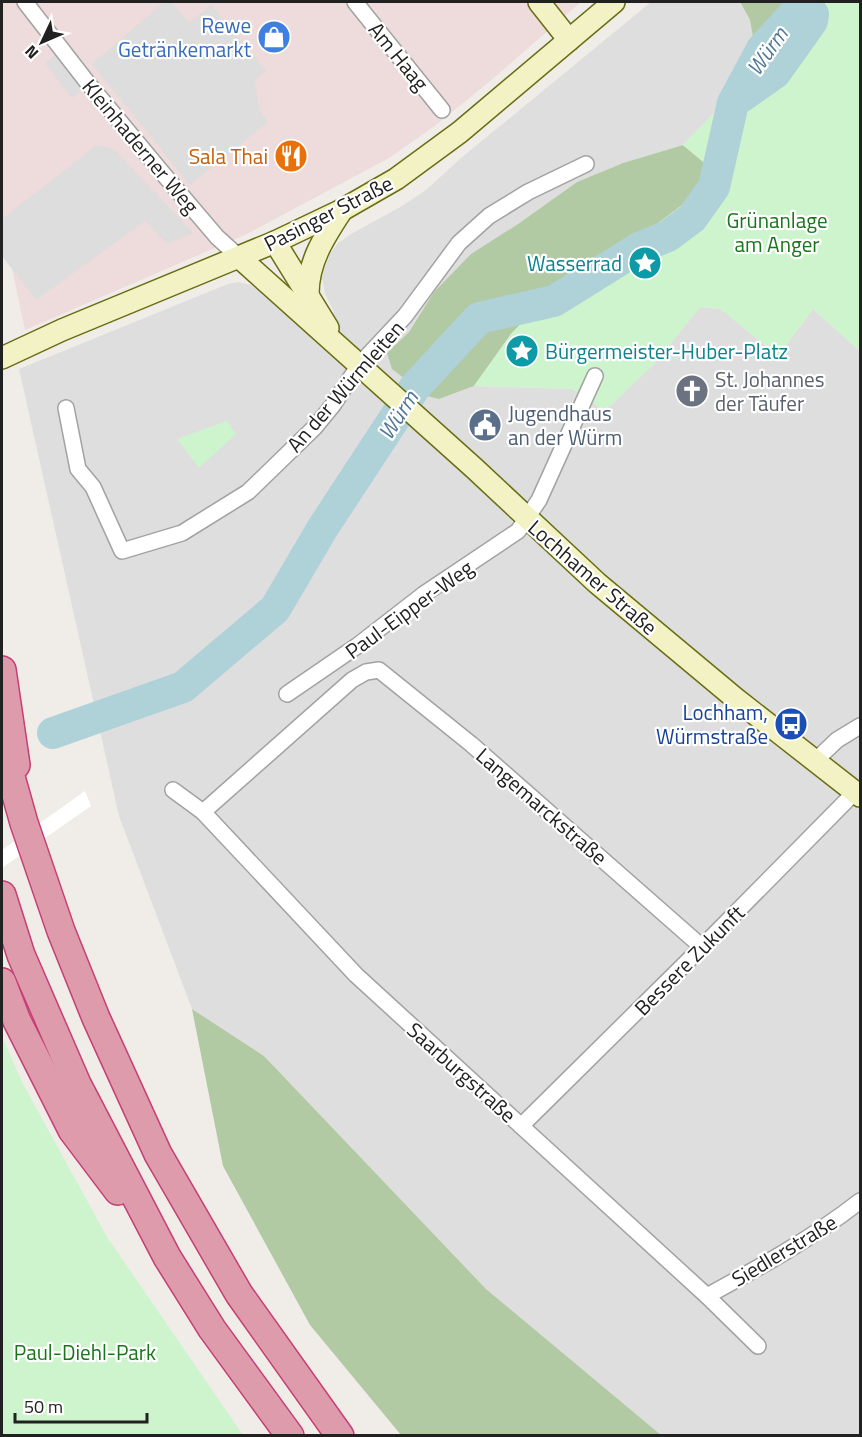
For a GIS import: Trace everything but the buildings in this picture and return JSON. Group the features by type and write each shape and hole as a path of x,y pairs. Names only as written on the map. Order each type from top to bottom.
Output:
{"highway":[{"path":"2,670 24,823"},
{"path":"2,746 24,823 61,931 96,1018 158,1154 239,1294 340,1436"},
{"path":"2,895 21,955 77,1084 167,1257 212,1329 290,1436"},
{"path":"2,982 17,1021 72,1130 167,1257"}],"street":[{"name":"Kleinhaderner Weg","path":"25,2 87,82 217,237 240,258"},
{"name":"Am Haag","path":"355,2 442,110"},
{"path":"539,2 569,40"},
{"name":"Pasinger Straße","path":"2,358 62,330 240,258 342,210 396,179 460,132 614,2"},
{"name":"An der Würmleiten","path":"66,408 78,469 93,487 122,551 183,533 248,492 315,427 333,405 359,365 405,316 459,243 481,222 528,192 586,164"},
{"path":"308,294 311,265 323,238 342,210"},
{"name":"Lochhamer Straße","path":"275,242 337,344"},
{"name":"Lochhamer Straße","path":"240,258 474,468 526,519 651,629 858,794"},
{"name":"Paul-Eipper-Weg","path":"287,694 357,646 424,594 518,531 539,500 595,376"},
{"name":"Paul-Eipper-Weg","path":"203,812 352,680 366,672 379,670"},
{"name":"Langemarckstraße","path":"379,670 471,744 702,947"},
{"path":"815,761 837,740 861,726"},
{"name":"Saarburgstraße","path":"173,790 203,812 356,975 758,1346"},
{"name":"Bessere Zukunft","path":"521,1126 858,794"},
{"name":"Siedlerstraße","path":"706,1296 778,1257 830,1225 861,1201"}],"shaded area":[{"path":"2,2 581,2 489,82 436,125 389,158 247,234 25,330 2,221"},
{"path":"164,2 171,2 189,23 211,5 266,71 255,80 259,110 268,122 190,185 92,64"},
{"path":"651,2 739,2 750,20 754,43 719,108 683,145 623,163 577,182 472,254 434,292 409,332 387,353 439,399 474,386 572,389 605,410 655,363 700,307 721,309 778,356 813,309 860,351 860,1435 661,1435 486,1289 264,1056 192,1009 119,816 19,369 228,284 239,282 251,285 261,292 302,328 334,312 325,294 322,277 330,254 337,244 426,190 461,158"},
{"path":"55,55 82,90 72,98 45,63"},
{"path":"97,145 114,149 193,233 167,244 145,221 36,300 2,256 2,219"}],"green space":[{"path":"740,2 790,2 754,43 750,20"},
{"name":"Grünanlage am Anger","path":"790,2 860,2 860,351 813,309 778,356 721,309 700,307 655,363 605,411 572,389 474,386 511,334 530,314 550,309 616,255 706,187 707,165 683,145 719,108 754,43"},
{"path":"683,145 707,165 706,187 616,255 611,317 530,314 511,334 474,386 439,399 427,396 392,369 387,353 409,332 434,292 471,254 577,182 623,163"},
{"path":"227,421 236,434 199,468 177,439"},
{"path":"192,1009 264,1056 486,1289 661,1435 401,1435 310,1325 223,1166"},
{"name":"Paul-Diehl-Park","path":"2,1037 23,1084 107,1237 243,1435 2,1435"}],"pier":[{"path":"85,791 91,806 2,868 2,850"}],"waterway":[{"name":"Würm","path":"53,733 183,687 275,609 322,529 415,387 479,318 554,301 639,248 668,236 692,218 714,187 733,103 762,49 805,2"},
{"name":"Würm","path":"741,97 775,73 812,21 813,14"}],"place":[{"name":"Rewe Getränkemarkt","path":"274,37"},
{"name":"Sala Thai","path":"291,156"},
{"name":"Wasserrad","path":"645,263"},
{"name":"Bürgermeister-Huber-Platz","path":"522,351"},
{"name":"St. Johannes der Täufer","path":"692,391"},
{"name":"Jugendhaus an der Würm","path":"485,425"},
{"name":"Lochham, Würmstraße","path":"791,724"}]}
